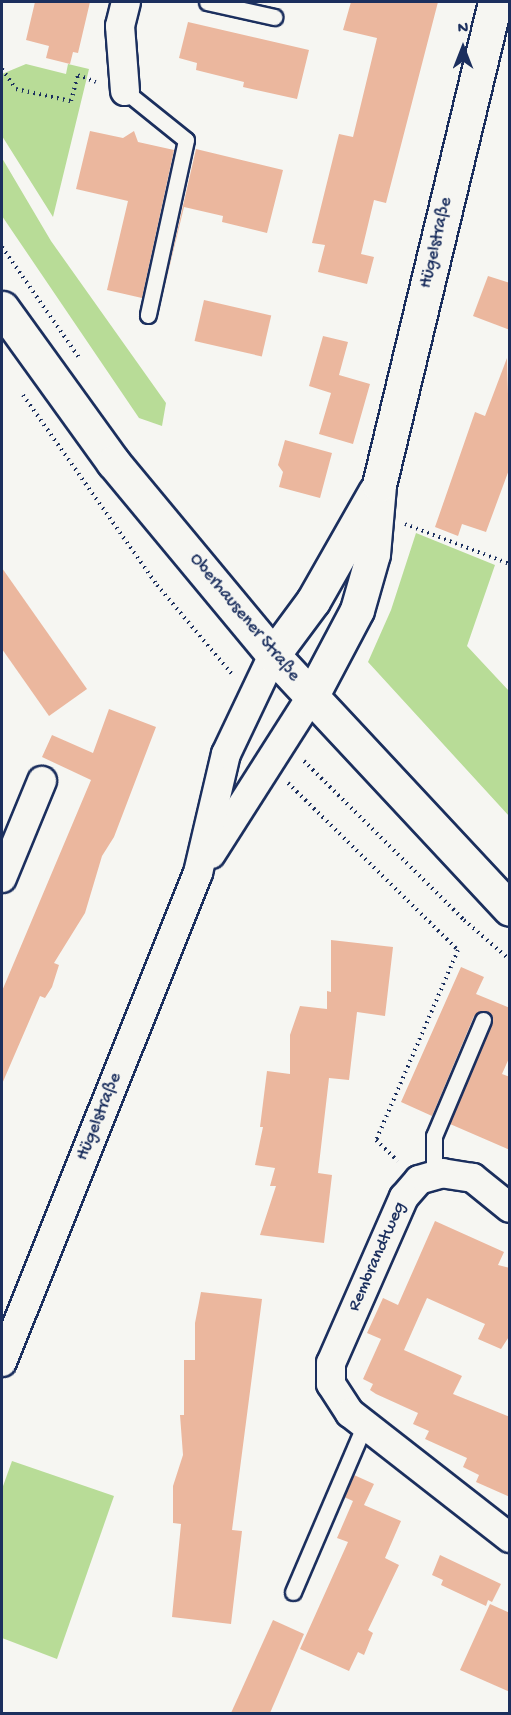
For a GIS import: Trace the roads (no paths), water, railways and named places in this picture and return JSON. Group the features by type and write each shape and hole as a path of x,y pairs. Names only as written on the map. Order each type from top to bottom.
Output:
{"street":[{"path":"125,91 120,26 126,2"},
{"name":"Hügelstraße","path":"198,873 311,697 357,610 373,554 378,499 495,2"},
{"name":"Oberhausener Straße","path":"2,308 106,453 273,655 510,909"},
{"name":"Hügelstraße","path":"2,1362 198,873 226,754 273,655 313,601 378,499"},
{"path":"2,878 42,781"},
{"path":"427,1178 443,1173 473,1178 510,1208"},
{"name":"Rembrandtweg","path":"427,1178 404,1197 331,1363 331,1384 350,1413 510,1538"}],"lane":[{"path":"207,2 274,17"},
{"path":"125,91 186,140 148,315"},
{"path":"427,1178 434,1136 483,1020"},
{"path":"292,1592 365,1424"}]}
